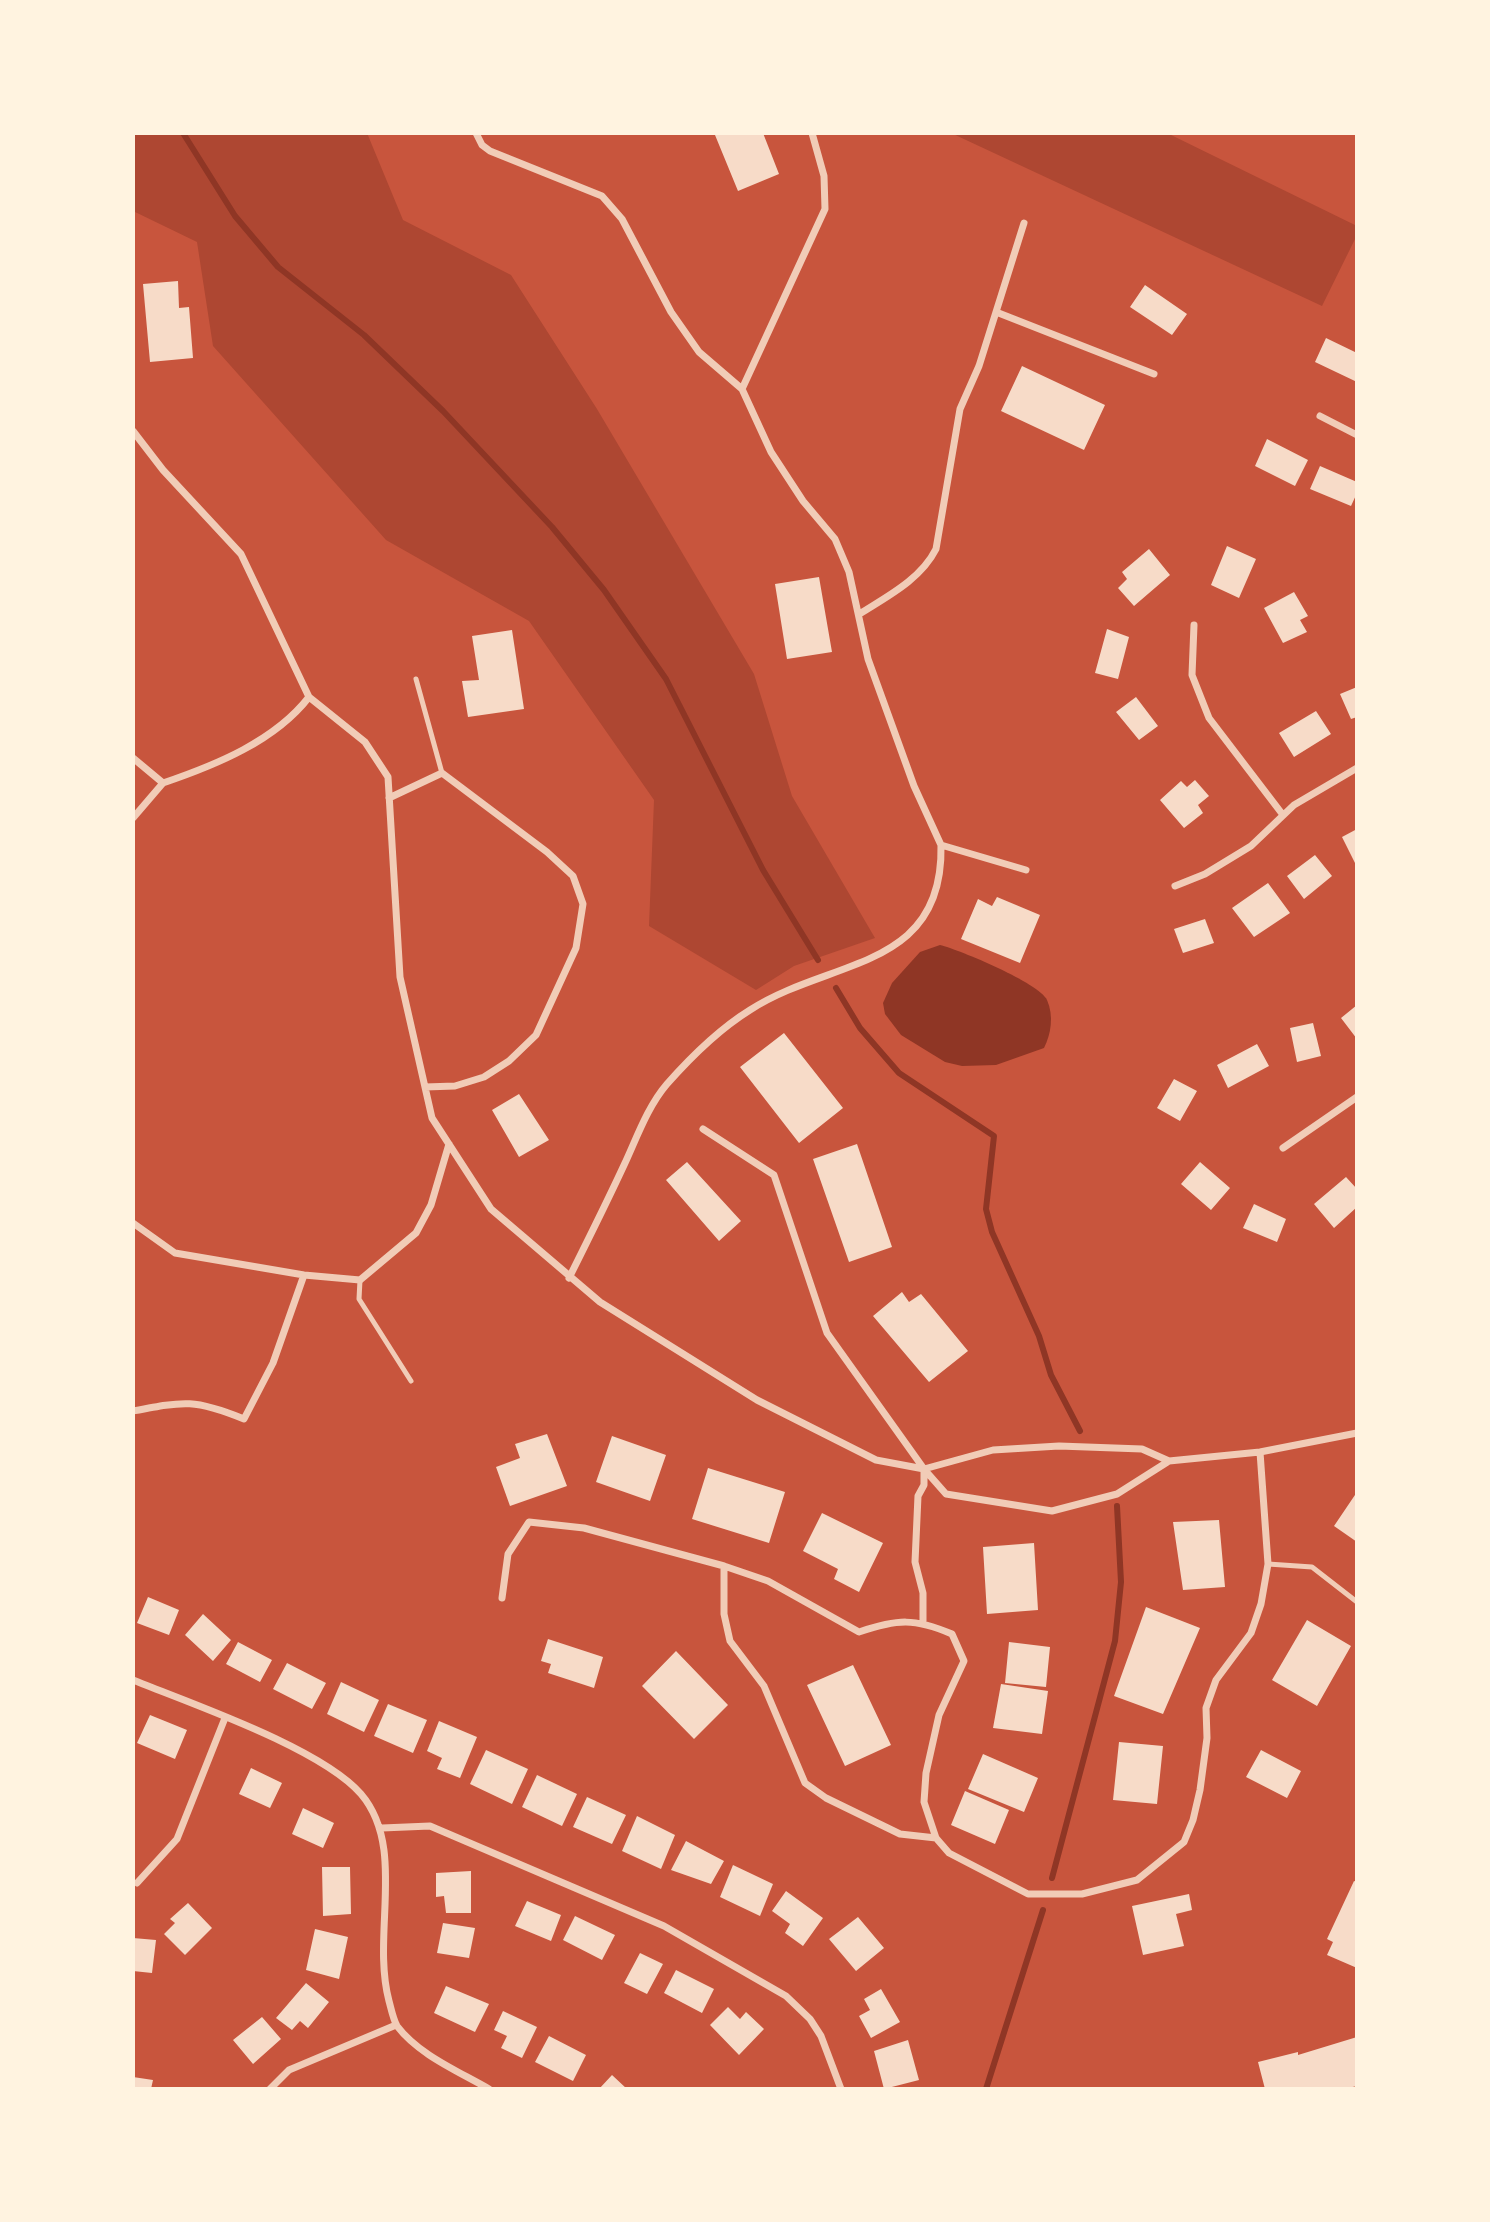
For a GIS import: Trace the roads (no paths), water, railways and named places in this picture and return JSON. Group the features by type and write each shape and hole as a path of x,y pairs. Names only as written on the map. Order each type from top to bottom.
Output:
{"street":[{"path":"476,133 482,145 490,151 602,196 622,219 671,312 699,352 742,389 771,452 803,501 835,538 849,572 861,613 868,659 894,735 941,845 934,891 920,926 888,952 807,981 750,1010 666,1085 646,1119 569,1278"},
{"path":"742,389 825,209 824,176 811,133"},
{"path":"861,613 916,576 929,564 936,549 960,409 979,366 1024,223"},
{"path":"996,312 1154,374"},
{"path":"1320,416 1357,435"},
{"path":"133,431 163,470 241,554 309,697 365,742 388,777 400,977 432,1118 491,1209 600,1302 757,1400 876,1460 924,1469 993,1450 1059,1446 1142,1449 1169,1461"},
{"path":"1194,625 1192,674 1209,718 1283,816"},
{"path":"133,818 163,783 203,770 263,738 295,715 309,697"},
{"path":"133,758 163,783"},
{"path":"1175,886 1205,874 1251,846 1294,806 1357,768"},
{"path":"389,798 442,773 547,852 573,876 583,904 576,948 536,1035 509,1062 484,1077 455,1086 425,1087"},
{"path":"941,845 1026,870"},
{"path":"1283,1148 1357,1097"},
{"path":"703,1129 774,1175 827,1333 874,1394 924,1469 946,1494 1052,1511 1117,1494 1169,1461 1260,1452 1357,1433"},
{"path":"133,1223 175,1252 304,1275 360,1280 416,1233 431,1205 449,1144"},
{"path":"133,1411 185,1401 216,1408 244,1419 273,1363 304,1275"},
{"path":"502,1598 508,1554 529,1522 584,1528 724,1566 768,1581 859,1632 893,1621 923,1621 952,1634 964,1661 939,1715 926,1773 924,1802 936,1838 948,1853 1028,1894 1082,1894 1138,1880 1184,1842 1193,1820 1207,1738 1206,1708 1216,1681 1251,1633 1261,1604 1268,1564 1260,1452"},
{"path":"923,1621 923,1593 915,1562 918,1496 924,1485 924,1469"},
{"path":"724,1566 724,1614 730,1641 764,1686 805,1783 826,1798 900,1834 936,1838"},
{"path":"133,1680 225,1717 319,1761 360,1794 382,1828 386,1871 382,1924 384,1981 396,2025 427,2054 489,2089"},
{"path":"137,1884 177,1839 225,1717"},
{"path":"382,1828 429,1826 664,1926 786,1996 821,2036 841,2089"},
{"path":"270,2089 289,2070 396,2025"}],"lane":[{"path":"416,678 442,773"},
{"path":"360,1280 359,1299 411,1381"},
{"path":"1268,1564 1312,1567 1357,1602"}],"waterway":[{"path":"183,133 235,216 278,267 364,335 443,411 552,527 604,590 666,679 763,870 818,960"},
{"path":"836,988 860,1028 899,1073 994,1136 986,1209 992,1232 1039,1336 1051,1375 1080,1431"},
{"path":"1052,1878 1115,1641 1121,1582 1117,1506"},
{"path":"986,2089 1043,1910"}]}
